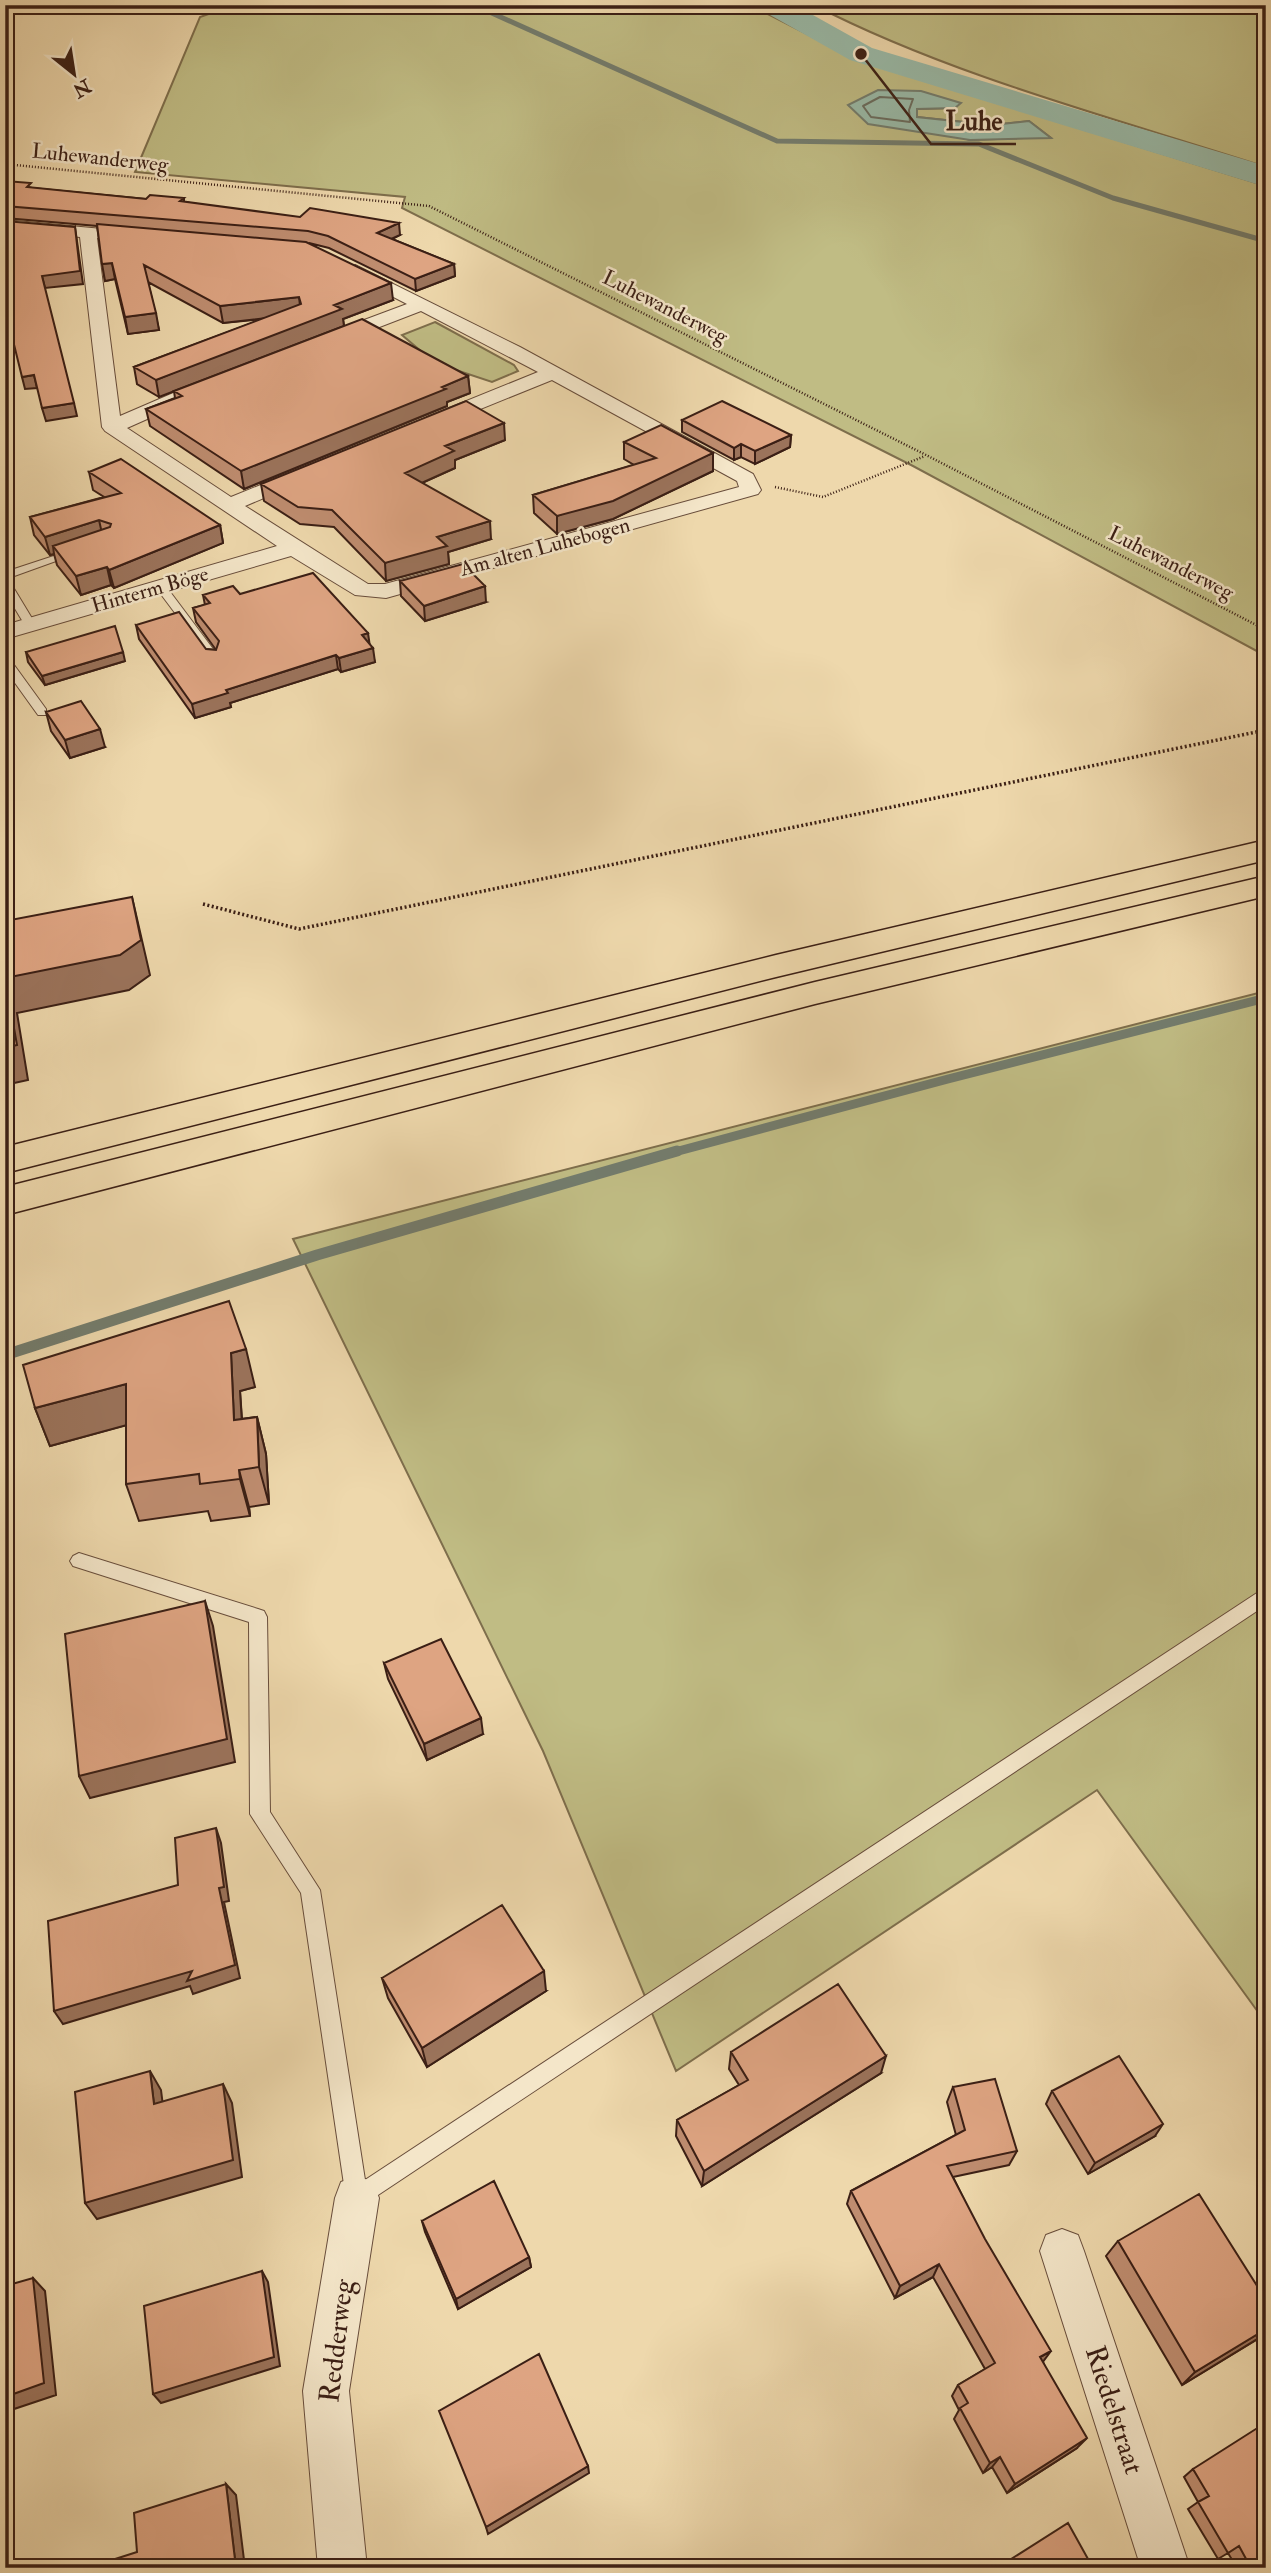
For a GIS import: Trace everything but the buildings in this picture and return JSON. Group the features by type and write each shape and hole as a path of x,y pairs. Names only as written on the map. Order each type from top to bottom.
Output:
{"highway":[{"path":"5,1160 776,966 1266,850"},
{"path":"5,1201 816,993 1266,886"}],"street":[{"path":"5,225 157,238"},
{"path":"88,232 112,427 144,411 207,387"},
{"path":"335,260 423,304 746,478 748,484"},
{"path":"309,348 423,304"},
{"path":"422,426 551,374"},
{"name":"Am alten Luhebogen","path":"112,427 294,548 363,590 386,591 751,491 748,484"},
{"path":"229,505 319,468"},
{"name":"Hinterm Böge","path":"5,632 294,548"},
{"name":"Redderweg","path":"343,2568 326,2392 357,2198"},
{"name":"Riedelstraat","path":"1062,2251 1166,2568"}],"lane":[{"path":"5,576 83,550"},
{"path":"5,582 30,625"},
{"path":"161,587 215,659"},
{"path":"5,660 42,712"},
{"path":"79,1560 258,1617 260,1814 310,1890 357,2198 1266,1595"}],"path":[{"name":"Luhewanderweg","path":"5,164 429,206 926,455 1266,630"},
{"path":"748,484 822,497 926,455"},
{"path":"203,904 299,929 1266,730"}],"shaded area":[{"path":"234,5 750,5 856,59 1266,186 1266,656 913,466 402,208 405,197 135,172 200,17","holes":["848,105 955,108 916,109 917,117 992,125 1029,121 1050,137 970,140"]},
{"path":"814,5 1266,5 1266,167 978,75 922,54"},
{"path":"435,322 514,365 518,371 492,382 435,363 402,335"},
{"path":"1266,991 1266,2023 1097,1790 676,2071 543,1751 293,1239"}],"water":[{"path":"878,90 921,91 961,103 955,108 917,109 917,117 992,125 1029,121 1051,138 970,140 868,124 848,105"}],"waterway":[{"path":"474,5 777,141 979,144 1113,198 1266,241"},
{"path":"773,5 861,54 1266,177"},
{"path":"1266,321 1263,325 1266,327"},
{"path":"671,1153 1266,998"},
{"path":"5,1355 317,1255 677,1151"}],"place":[{"name":"Luhe","path":"861,54"}]}
